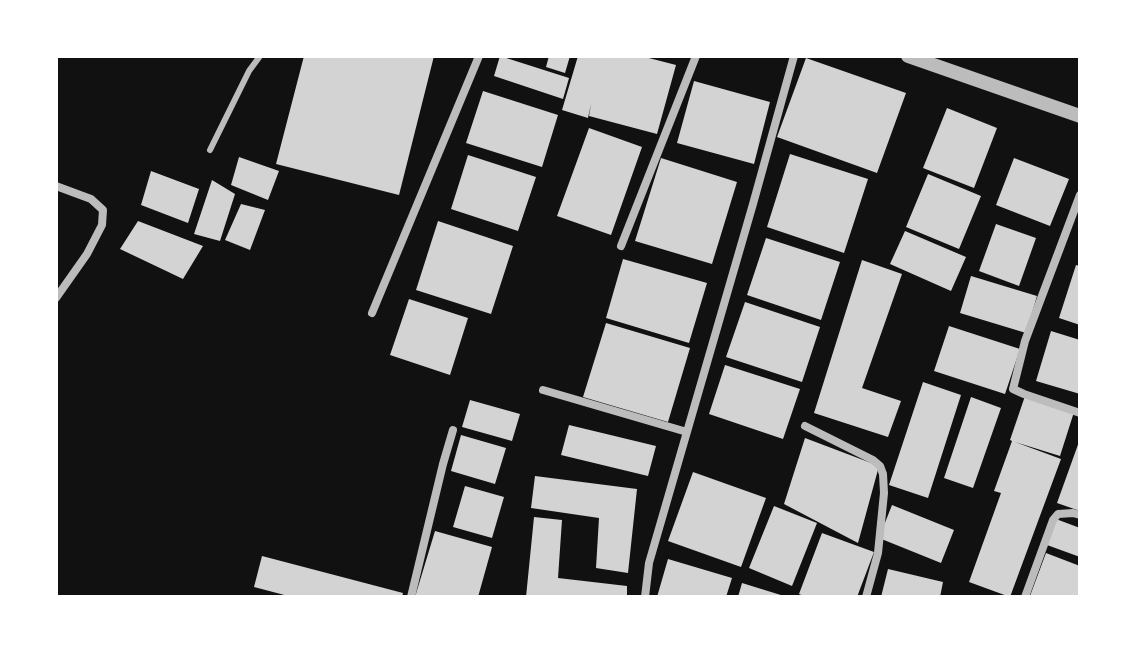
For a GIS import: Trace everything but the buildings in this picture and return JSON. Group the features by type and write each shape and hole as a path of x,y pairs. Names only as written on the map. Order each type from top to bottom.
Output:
{"street":[{"path":"372,313 479,56"},
{"path":"621,246 696,56"},
{"path":"645,597 649,563 794,56"},
{"path":"908,56 1080,116"},
{"path":"56,186 91,199 103,210 102,225 87,254 56,298"},
{"path":"1080,195 1025,341 1013,389 1080,413"},
{"path":"543,390 687,432"},
{"path":"805,426 873,460 883,474 878,553 866,597"},
{"path":"411,597 453,430"},
{"path":"1025,597 1053,520 1058,514 1080,515"}],"lane":[{"path":"210,150 249,71 260,56"}]}
